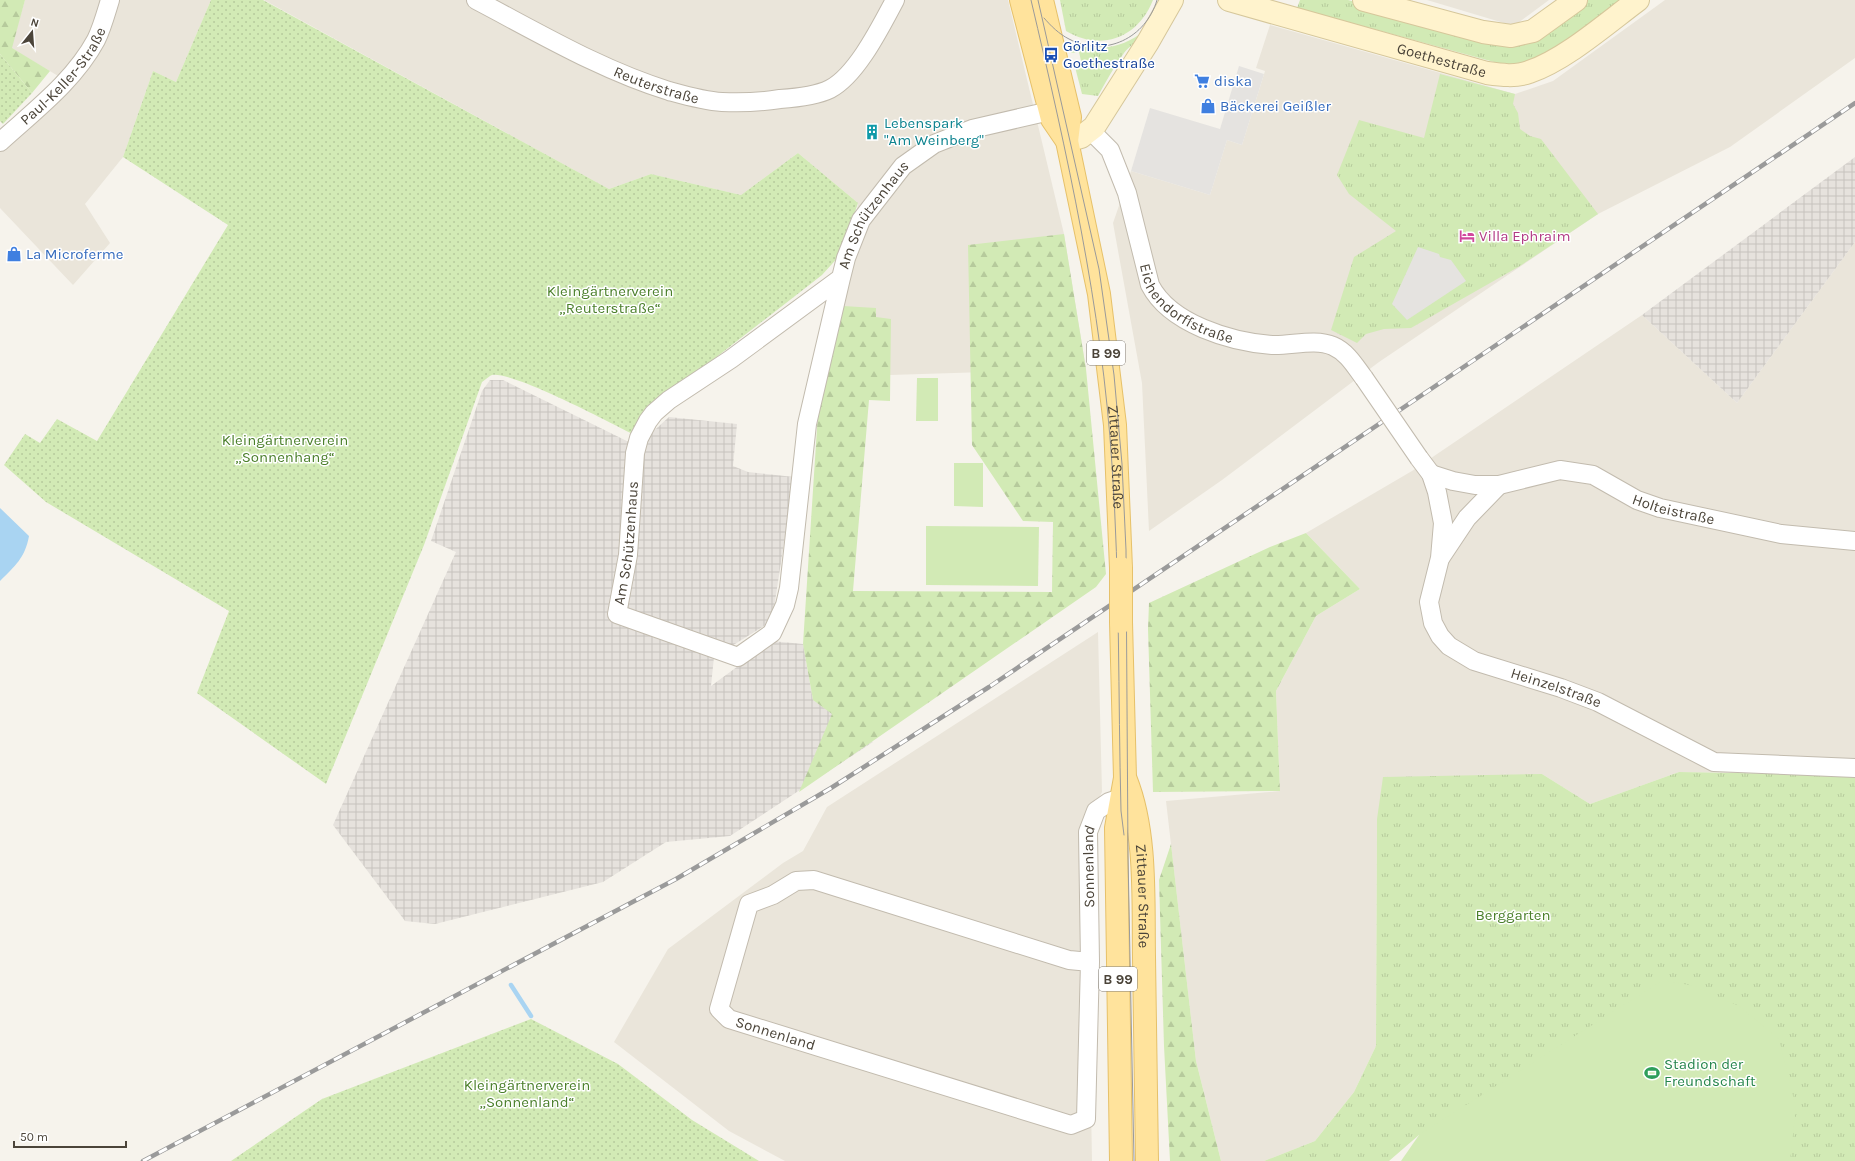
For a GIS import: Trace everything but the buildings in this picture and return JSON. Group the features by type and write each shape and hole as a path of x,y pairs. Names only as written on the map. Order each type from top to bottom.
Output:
{"main road":[{"name":"Zittauer Straße","path":"1021,0 1052,119 1067,141"},
{"name":"Zittauer Straße","path":"1042,0 1070,117 1067,141 1099,294 1115,424 1121,568 1121,622 1126,791 1116,828 1121,1161"},
{"name":"Zittauer Straße","path":"1126,791 1140,830 1143,915 1147,1161"}],"street":[{"name":"Paul-Keller-Straße","path":"0,142 62,85 81,64 97,39 110,0"},
{"name":"Reuterstraße","path":"476,0 578,54 628,77 692,97 721,102 753,103 799,97 830,89 848,75 874,39 895,0"},
{"path":"1067,141 1081,137 1090,130 1145,47 1172,0"},
{"name":"Goethestraße","path":"1229,0 1487,73 1512,75 1529,72 1555,61 1638,0"},
{"path":"1364,0 1483,32 1511,36 1533,31 1576,0"},
{"name":"Am Schützenhaus","path":"841,278 731,359 668,400 648,421 639,438 635,453 628,555 617,614 738,657 772,633 785,605 789,588 807,424 846,258 861,220 903,166 934,144 972,129 1050,111"},
{"name":"Eichendorffstraße","path":"1090,130 1110,150 1127,193 1150,285 1156,296 1169,310 1180,318 1196,326 1237,339 1272,345 1321,343 1332,346 1348,356 1419,458"},
{"name":"Heinzelstraße","path":"1419,458 1431,474 1437,492 1443,523 1440,558 1429,602 1433,623 1440,636 1449,646 1474,661 1561,688 1598,702 1714,762 1855,768"},
{"name":"Holteistraße","path":"1431,474 1453,482 1476,485 1499,485 1560,470 1593,475 1637,500 1660,508 1781,534 1855,541"},
{"path":"1440,558 1467,518 1499,485"},
{"name":"Sonnenland","path":"1090,962 1069,960 814,880 796,881 774,895 749,904 719,1009 728,1019 1071,1125 1086,1119 1090,962 1088,832 1096,811 1126,791"}],"shaded area":[{"path":"25,0 211,0 176,82 153,71 123,157 85,204 110,243 73,285 0,208 0,148 70,83 11,48"},
{"path":"264,0 1008,0 1064,234 1086,369 826,377 843,306 858,203 798,153 741,195 651,174 609,189"},
{"path":"1427,0 1549,0 1514,26"},
{"path":"1665,0 1855,0 1855,58 1730,147 1598,214 1379,362 1222,480 1149,531 1142,383 1113,223 1131,171 1210,195 1227,140 1242,145 1265,71 1256,68 1270,25 1515,94 1553,81"},
{"path":"1239,66 1264,74 1242,145 1227,140 1210,195 1131,171 1150,108 1220,129"},
{"path":"1855,157 1855,242 1737,403 1642,315"},
{"path":"1855,242 1855,775 1679,772 1590,804 1542,774 1377,819 1376,1046 1354,1092 1315,1141 1264,1161 1221,1161 1196,1061 1166,801 1280,791 1276,691 1316,616 1360,589 1306,533 1412,471 1642,315 1737,403"},
{"path":"1418,247 1439,254 1440,257 1451,260 1466,281 1407,320 1392,304"},
{"path":"490,380 503,380 637,446 669,417 737,424 733,466 748,472 794,477 772,621 714,657 711,686 772,641 803,644 813,700 873,742 730,836 666,842 603,882 435,924 405,921 333,825 456,552 431,541 482,391"},
{"path":"1098,632 1102,792 1086,824 1092,1161 785,1161 729,1131 614,1042 668,949 783,863 803,851 827,807"}],"green space":[{"path":"0,0 25,0 12,48 50,71 32,93 0,54"},
{"path":"211,0 263,0 609,189 651,174 741,195 798,153 858,203 841,254 822,275 660,401 633,434 561,398 520,381 503,376 492,375 482,382 424,545 326,784 197,693 229,611 46,502 4,465 25,434 40,443 57,419 97,441 228,225 123,157 153,71 176,82"},
{"path":"1060,0 1153,0 1138,24 1128,32 1117,38 1092,40 1079,37 1066,31"},
{"path":"1300,0 1348,0 1495,40 1582,0 1621,0 1549,54 1527,63 1505,65 1297,8"},
{"path":"1140,34 1137,40 1120,58 1098,96 1082,94 1075,67 1082,65 1079,52 1071,53 1069,43 1079,46 1106,48 1123,43"},
{"path":"0,54 32,93 3,124 0,121"},
{"path":"1440,74 1515,94 1513,104 1518,113 1520,129 1530,136 1541,139 1598,214 1520,266 1411,328 1384,329 1366,334 1357,343 1331,330 1354,257 1396,231 1349,194 1337,175 1359,120 1424,138"},
{"path":"1064,234 1086,369 1106,574 1096,587 799,792 832,714 813,700 803,644 818,413 843,306 876,308 876,317 891,319 890,401 869,400 853,591 1052,592 1053,522 1023,521 972,445 968,245"},
{"path":"917,378 938,378 938,421 916,421"},
{"path":"954,463 983,463 983,507 954,506"},
{"path":"926,526 1039,527 1038,586 926,585"},
{"path":"1306,533 1360,589 1316,616 1276,691 1280,791 1153,792 1148,629 1149,603 1270,547"},
{"name":"Berggarten","path":"1679,772 1855,775 1855,1161 1790,1161 1419,1135 1389,1161 1264,1161 1315,1141 1354,1092 1376,1046 1377,819 1383,777 1542,774 1590,804"},
{"path":"1171,844 1196,1061 1221,1161 1170,1161 1164,1046 1159,880"},
{"name":"Stadion der Freundschaft","path":"1663,980 1694,986 1739,1006 1779,1039 1796,1108 1790,1161 1401,1161 1419,1135"},
{"name":"Kleingärtnerverein „Sonnenland“","path":"531,1019 618,1064 692,1120 759,1161 231,1161 322,1099"}],"water":[{"path":"0,508 29,536 25,550 19,561 0,581"}],"waterway":[{"path":"511,985 531,1016"}],"tram line":[{"path":"1031,0 1070,173 1081,231 1100,348 1107,406 1115,508 1121,811 1124,835"},
{"path":"1038,0 1099,269 1114,375 1122,464 1126,550 1128,856 1134,1161"},
{"path":"1044,18 1055,30 1069,39 1083,44 1096,46 1110,45 1122,41 1134,34 1144,25 1152,13 1157,0"}],"railway":[{"path":"143,1161 676,879 831,788 989,687 1855,103"}],"place":[{"name":"Görlitz Goethestraße","path":"1051,55"},
{"name":"diska","path":"1202,81"},
{"name":"Bäckerei Geißler","path":"1208,106"},
{"name":"Lebenspark \"Am Weinberg\"","path":"872,132"},
{"name":"Villa Ephraim","path":"1467,236"},
{"name":"La Microferme","path":"14,254"},
{"name":"Stadion der Freundschaft","path":"1652,1073"}],"park label":[{"name":"Kleingärtnerverein „Reuterstraße“","path":"610,300"},
{"name":"Kleingärtnerverein „Sonnenhang“","path":"285,448"}]}
